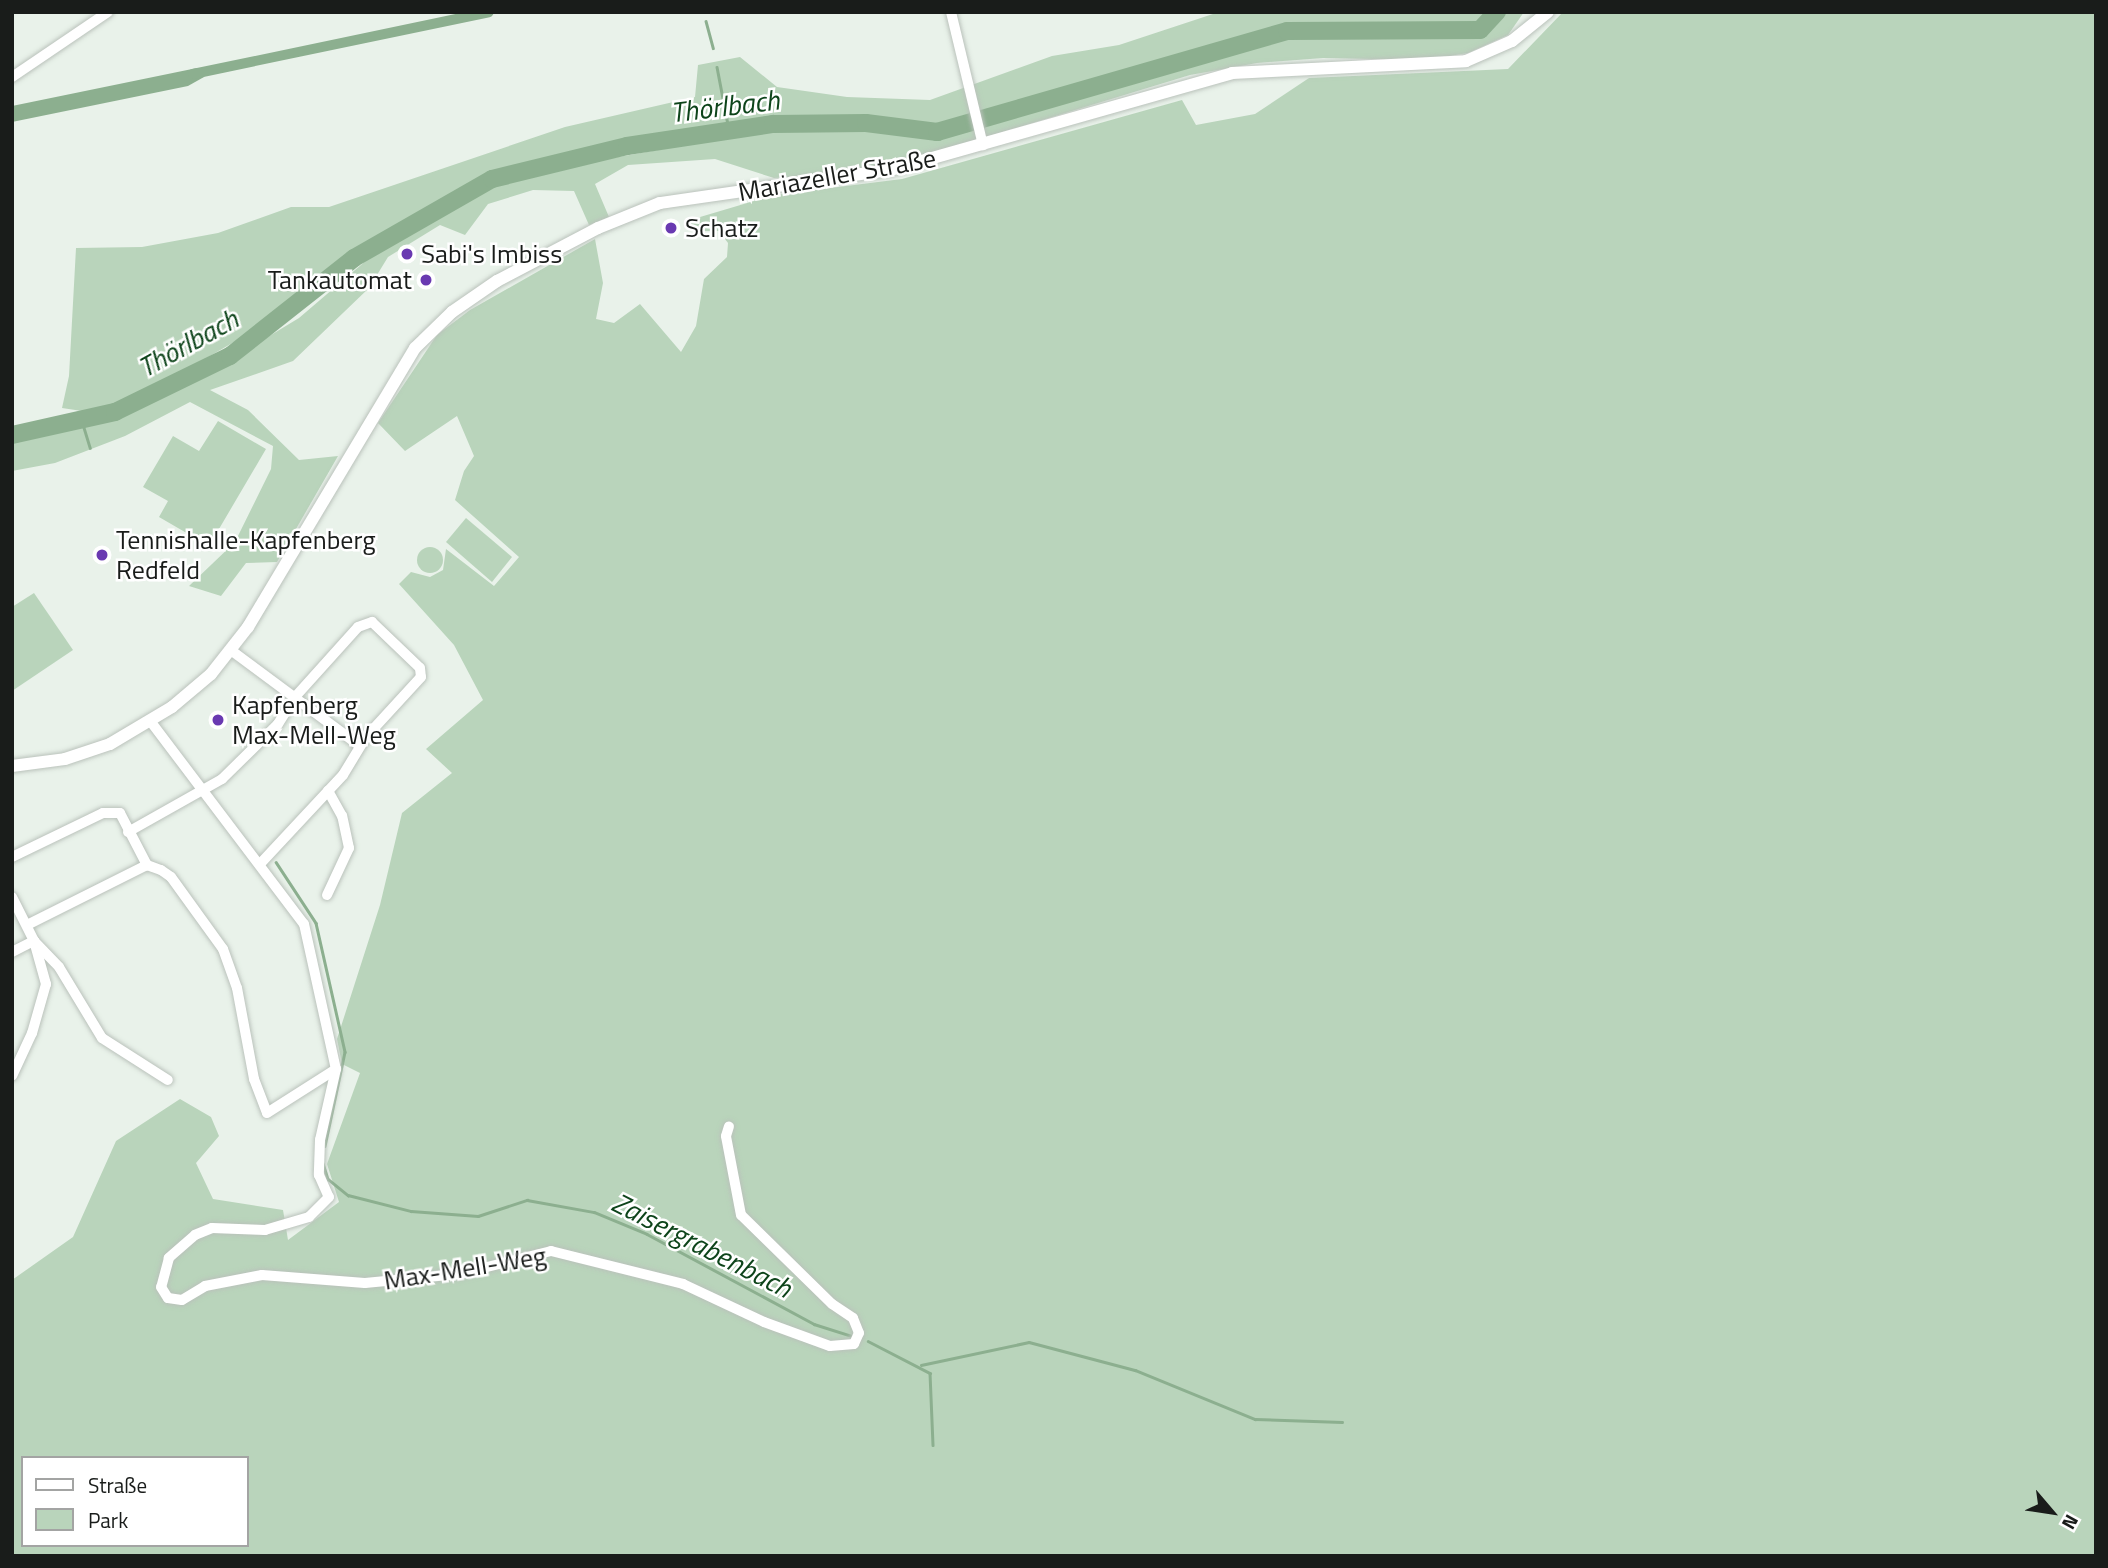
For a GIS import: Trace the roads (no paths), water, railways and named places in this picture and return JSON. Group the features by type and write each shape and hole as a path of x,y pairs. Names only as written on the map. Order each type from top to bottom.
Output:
{"main road":[{"name":"Mariazeller Straße","path":"12,766 93,750 151,722 211,674 232,651 398,371 430,331 498,281 614,221 660,203 890,170 1232,73 1466,61 1512,41 1548,12"}],"street":[{"path":"12,77 108,12"},
{"path":"951,12 983,142"},
{"path":"128,832 205,792 256,749 295,697 358,627 372,622 422,674 360,746 328,791 261,863"},
{"path":"232,651 360,746"},
{"name":"Max-Mell-Weg","path":"151,722 261,863 304,924 336,1069 320,1140 319,1175 329,1197 309,1217 265,1230 212,1228 195,1235 169,1258 161,1287 168,1298 182,1300 205,1286 262,1275 365,1283 459,1274 551,1251 683,1284 764,1322 830,1346 854,1344 859,1333 853,1318 832,1304 741,1215 726,1136 729,1126"},
{"path":"327,895 349,848 342,816 328,791"},
{"path":"12,857 103,813 120,813 147,865 171,877 223,949 237,988 254,1079 267,1114 336,1069"},
{"path":"27,925 147,865"},
{"path":"12,897 34,941 46,984 32,1033 12,1076"},
{"path":"12,952 34,941"},
{"path":"34,941 60,967 102,1038 169,1080"}],"waterway":[{"path":"193,74 489,12"},
{"name":"Thörlbach","path":"12,435 115,412 230,356 354,258 492,179 627,146 773,124 866,123 937,132 1287,31 1480,30 1497,12"},
{"path":"706,21 713,48"},
{"path":"717,67 729,130"},
{"name":"Zaisergrabenbach","path":"82,421 90,448"},
{"name":"Zaisergrabenbach","path":"276,862 316,923 345,1052 325,1146"},
{"name":"Zaisergrabenbach","path":"323,1163 328,1179 348,1195 411,1211 478,1216 527,1200 594,1212 647,1234 814,1324 855,1337"},
{"name":"Zaisergrabenbach","path":"868,1341 930,1373 933,1445"},
{"path":"921,1365 1029,1342 1135,1370 1255,1419 1342,1422"}],"place":[{"name":"Schatz","path":"671,228"},
{"name":"Sabi's Imbiss","path":"407,254"},
{"name":"Tankautomat","path":"426,280"},
{"name":"Tennishalle-Kapfenberg Redfeld","path":"102,555"},
{"name":"Kapfenberg Max-Mell-Weg","path":"218,720"}]}
